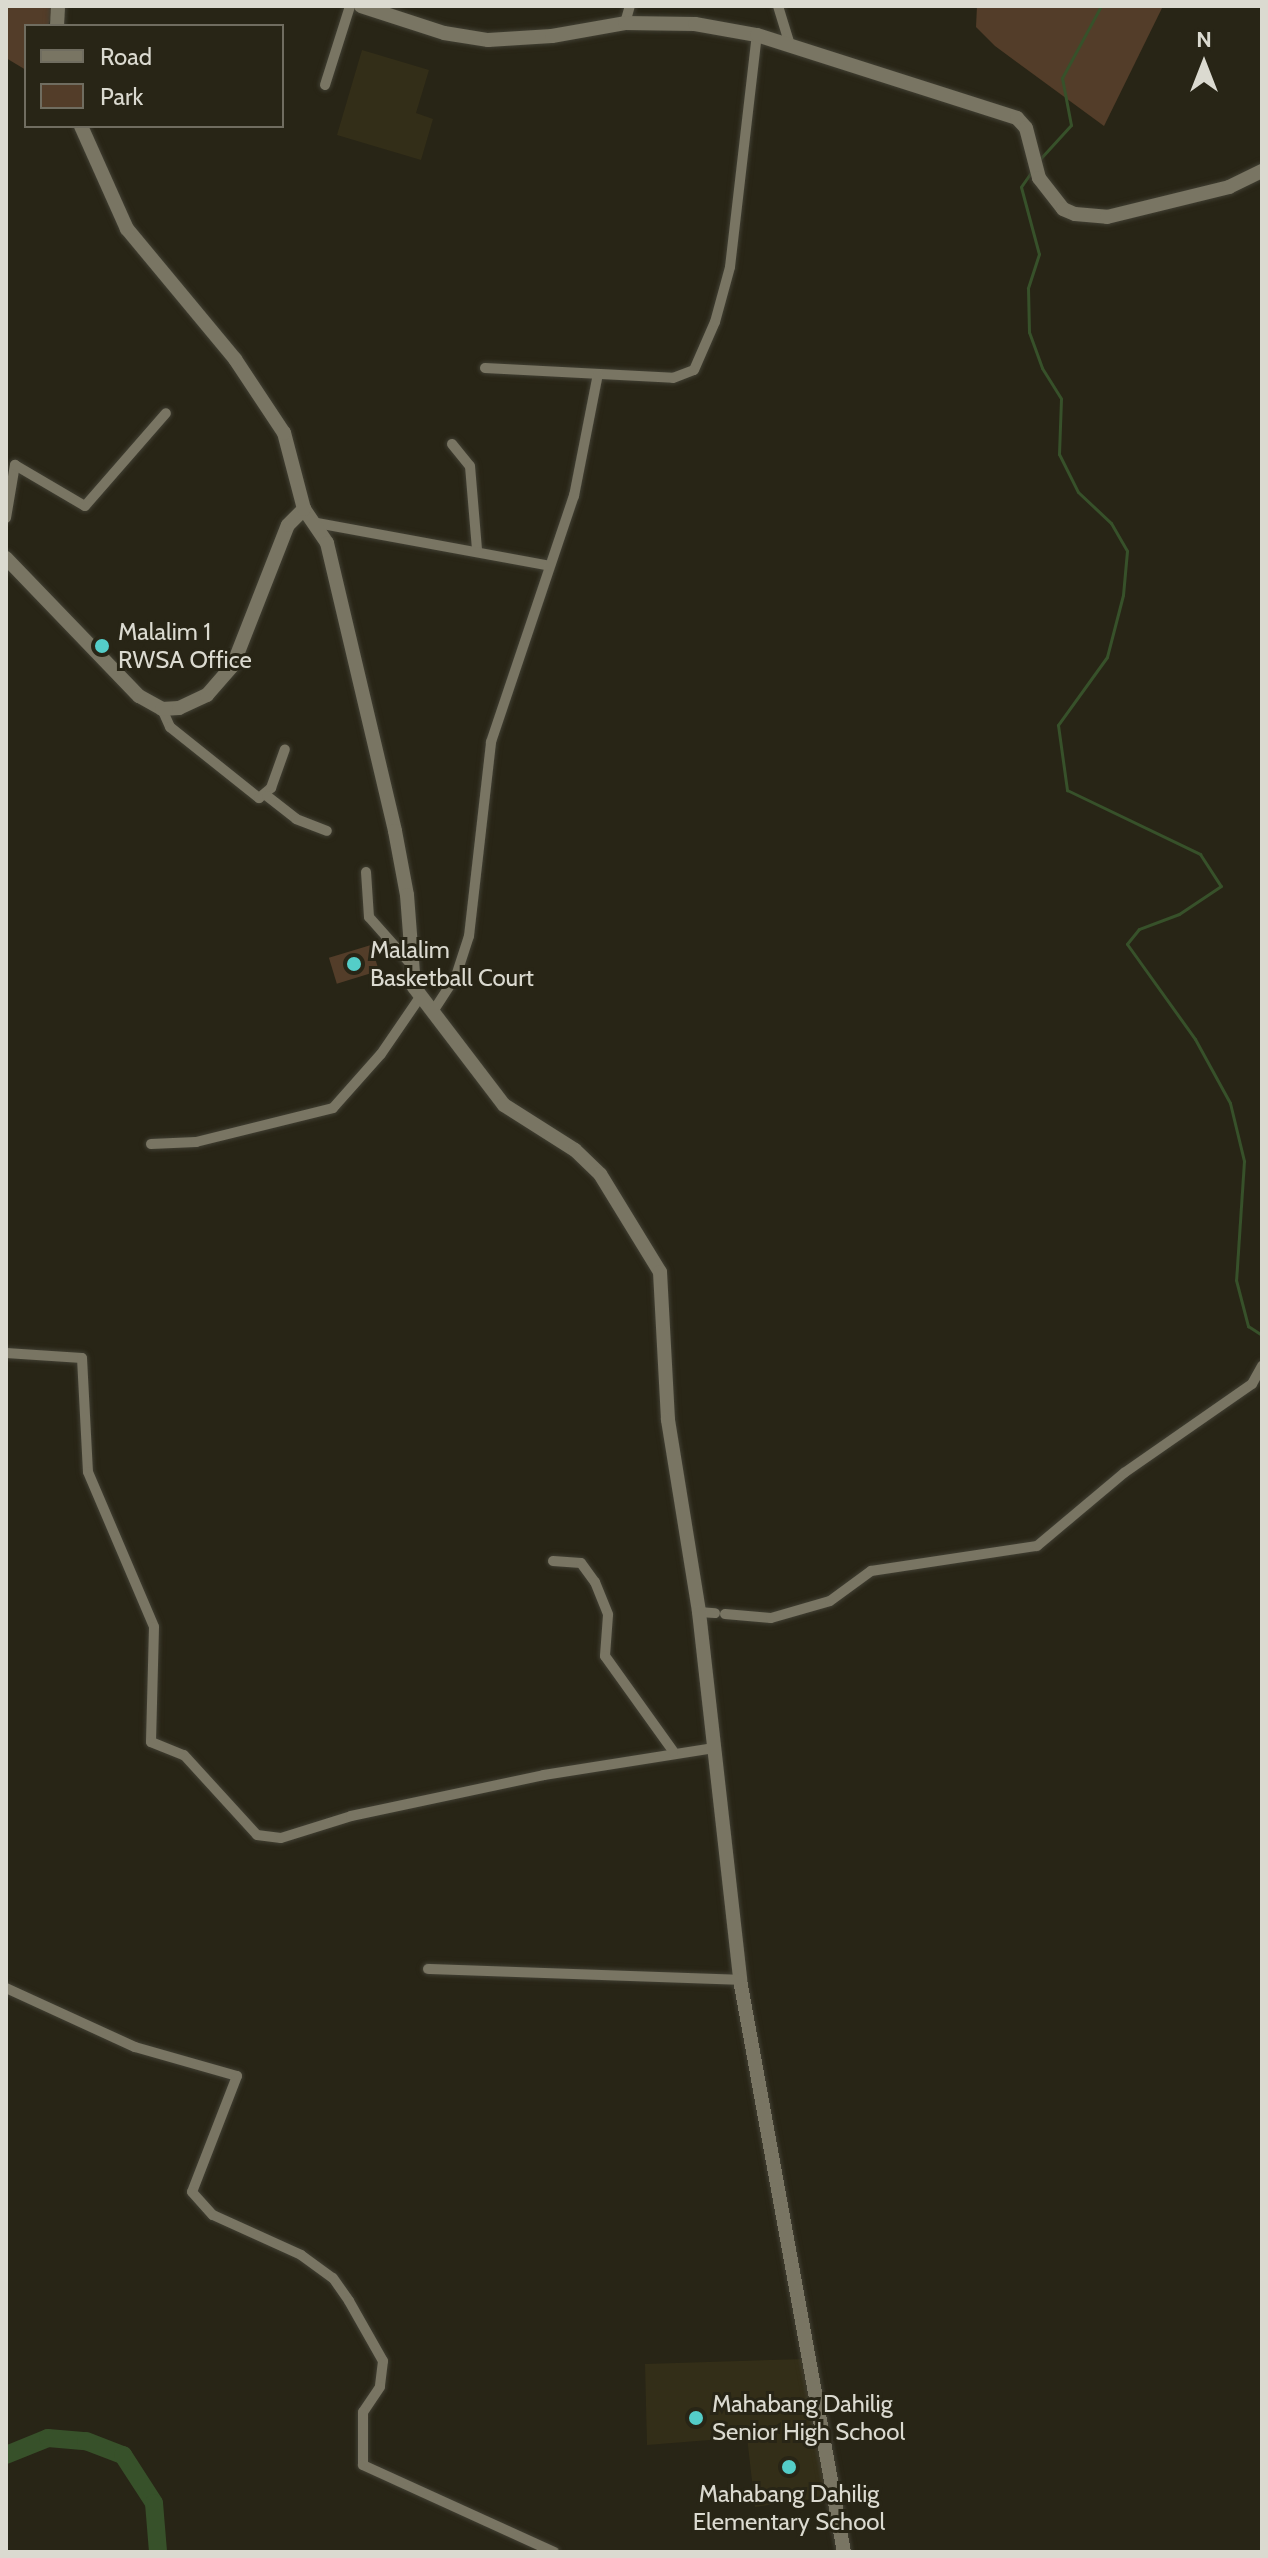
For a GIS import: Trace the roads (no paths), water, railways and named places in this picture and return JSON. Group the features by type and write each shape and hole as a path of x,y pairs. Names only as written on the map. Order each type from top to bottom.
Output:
{"street":[{"path":"325,85 350,6"},
{"path":"361,6 444,33 488,40 625,23 695,24 757,35 1017,118 1026,128 1039,178 1063,209 1107,217 1229,187 1262,171"},
{"path":"625,23 630,6"},
{"path":"778,6 790,45"},
{"path":"485,368 681,378 694,370 704,350 730,267 757,35"},
{"path":"82,128 127,229 249,377 284,433 304,509 317,523 327,543 398,842 407,895 409,962 420,997 504,1105 575,1150 600,1174 660,1272 669,1431 699,1612 740,1980 844,2552"},
{"path":"432,1013 456,976 469,936 491,742 546,565 574,496 598,374"},
{"path":"6,518 15,465 85,506 166,413"},
{"path":"452,444 470,466 477,550"},
{"path":"162,709 190,704 223,680 241,651 288,525 304,509"},
{"path":"317,523 546,565"},
{"path":"6,558 100,660 162,709 170,727 253,796 267,796 296,819 327,831"},
{"path":"267,796 285,749"},
{"path":"366,872 369,917 409,962"},
{"path":"151,1144 196,1142 333,1108 381,1054 420,997"},
{"path":"6,1353 82,1358 88,1472 154,1627 151,1742 184,1755 257,1835 281,1838 351,1816 673,1751 714,1748"},
{"path":"699,1612 771,1618 830,1601 871,1571 1037,1546 1124,1473 1252,1384 1262,1366"},
{"path":"553,1561 581,1563 595,1582 608,1615 605,1656 673,1751"},
{"path":"428,1969 740,1980"},
{"path":"6,1988 135,2047 237,2076 192,2192 213,2215 301,2255 333,2278 349,2301 383,2361 380,2387 363,2412 363,2465 554,2552"}],"waterway":[{"path":"1040,159 1071,125 1062,78 1101,6"},
{"path":"1032,171 1021,187 1039,254 1028,288 1029,332 1042,368 1061,399 1059,454 1078,492 1111,523 1127,551 1123,595 1107,657 1058,725 1067,790 1200,854 1221,886 1179,914 1139,929 1127,944 1195,1039 1230,1103 1244,1161 1236,1280 1248,1326 1262,1335"},
{"path":"6,2455 48,2438 86,2441 123,2455 154,2503 158,2552"}],"place":[{"name":"Malalim 1 RWSA Office","path":"102,646"},
{"name":"Malalim Basketball Court","path":"354,964"},
{"name":"Mahabang Dahilig Senior High School","path":"696,2418"},
{"name":"Mahabang Dahilig Elementary School","path":"789,2467"}]}
